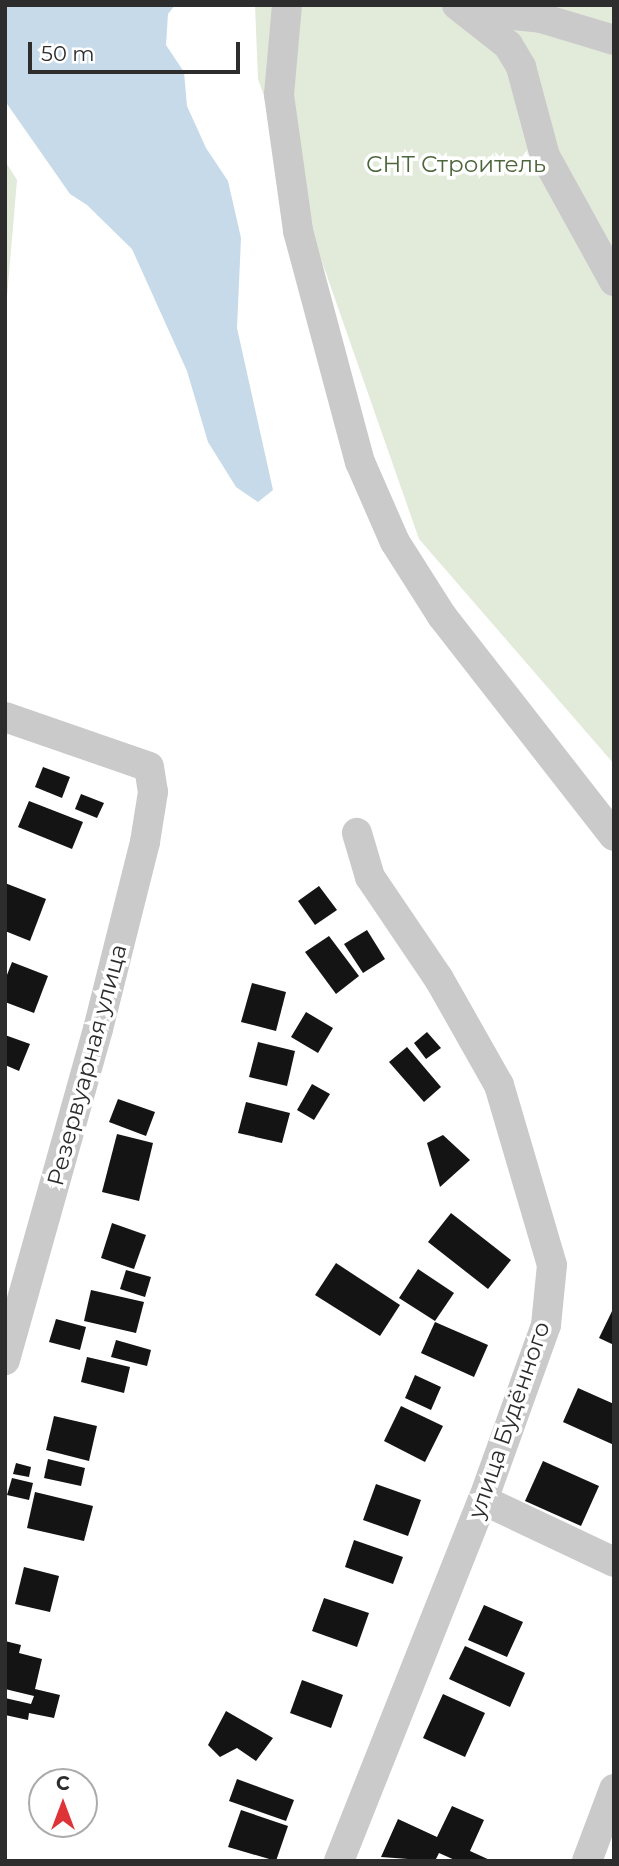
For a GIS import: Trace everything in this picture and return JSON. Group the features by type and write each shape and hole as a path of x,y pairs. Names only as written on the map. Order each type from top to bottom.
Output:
{"street":[{"path":"287,5 279,95 298,231 360,462 395,542 442,616 614,836"},
{"path":"461,7 541,19 614,40"},
{"path":"461,7 508,45 521,67 545,156 614,281"},
{"name":"Резервуарная улица","path":"5,717 149,767 153,792 145,842 5,1360"},
{"name":"улица Будённого","path":"339,1861 483,1500 546,1325 552,1265 499,1085 439,979 370,877 357,833"},
{"path":"483,1500 614,1562"},
{"path":"587,1861 614,1789"}],"green space":[{"name":"СНТ Строитель","path":"255,5 614,5 614,764 419,539 258,79"},
{"path":"5,161 17,180 5,320"}],"water":[{"path":"5,5 175,5 168,14 166,45 184,72 187,106 206,148 228,181 241,238 237,328 273,490 258,502 236,487 208,442 187,371 132,249 87,205 70,194 5,101"}],"building":[{"path":"43,767 70,777 62,798 35,787"},
{"path":"81,794 104,803 97,818 75,809"},
{"path":"29,801 83,822 72,849 18,827"},
{"path":"5,883 46,899 30,941 5,931"},
{"path":"319,886 337,910 315,925 298,901"},
{"path":"367,930 385,959 363,973 344,944"},
{"path":"329,936 359,976 336,994 305,952"},
{"path":"12,962 48,976 34,1013 5,1002 5,980"},
{"path":"252,983 286,992 276,1031 241,1022"},
{"path":"306,1012 333,1028 318,1053 291,1037"},
{"path":"427,1032 441,1048 426,1059 414,1043"},
{"path":"5,1035 30,1044 19,1071 5,1065"},
{"path":"258,1042 295,1051 287,1086 249,1077"},
{"path":"407,1047 441,1087 424,1102 389,1062"},
{"path":"312,1084 330,1094 314,1120 297,1110"},
{"path":"118,1099 155,1112 146,1136 109,1122"},
{"path":"246,1102 290,1113 282,1143 238,1133"},
{"path":"117,1134 153,1143 139,1201 102,1192"},
{"path":"443,1135 470,1160 440,1187 427,1143"},
{"path":"451,1213 511,1260 488,1289 428,1242"},
{"path":"112,1223 146,1235 134,1269 101,1258"},
{"path":"336,1263 400,1305 380,1336 315,1295"},
{"path":"418,1269 454,1293 435,1321 399,1298"},
{"path":"126,1270 151,1277 145,1297 120,1289"},
{"path":"91,1290 144,1302 136,1333 84,1321"},
{"path":"614,1307 614,1345 599,1338"},
{"path":"56,1319 86,1327 80,1350 49,1342"},
{"path":"435,1322 488,1345 474,1377 421,1353"},
{"path":"116,1340 151,1350 147,1366 111,1357"},
{"path":"87,1357 130,1367 124,1393 81,1382"},
{"path":"415,1375 441,1387 431,1410 405,1398"},
{"path":"578,1388 614,1404 614,1445 563,1422"},
{"path":"401,1406 443,1426 425,1462 384,1441"},
{"path":"54,1416 97,1426 89,1461 46,1450"},
{"path":"48,1459 85,1468 81,1486 44,1478"},
{"path":"543,1461 599,1486 581,1526 525,1501"},
{"path":"16,1463 31,1467 29,1477 13,1474"},
{"path":"12,1478 33,1483 29,1500 7,1495"},
{"path":"376,1484 421,1500 408,1536 363,1520"},
{"path":"35,1492 93,1506 84,1541 27,1528"},
{"path":"354,1540 403,1557 393,1584 345,1567"},
{"path":"24,1567 59,1576 50,1612 15,1604"},
{"path":"324,1598 369,1613 357,1647 312,1631"},
{"path":"484,1605 523,1622 507,1657 468,1640"},
{"path":"5,1641 21,1645 19,1653 42,1659 35,1689 60,1695 54,1718 29,1713 28,1720 5,1715 5,1698 31,1704 34,1696 5,1689"},
{"path":"465,1646 525,1673 510,1707 449,1679"},
{"path":"302,1680 343,1695 331,1728 290,1713"},
{"path":"443,1694 485,1713 465,1757 423,1738"},
{"path":"226,1711 273,1738 256,1761 237,1748 220,1757 208,1745"},
{"path":"237,1779 294,1800 286,1821 229,1801"},
{"path":"452,1806 484,1820 470,1851 492,1861 457,1861 439,1853 435,1861 381,1857 398,1819 437,1837"},
{"path":"241,1810 288,1826 276,1861 228,1847"}]}
